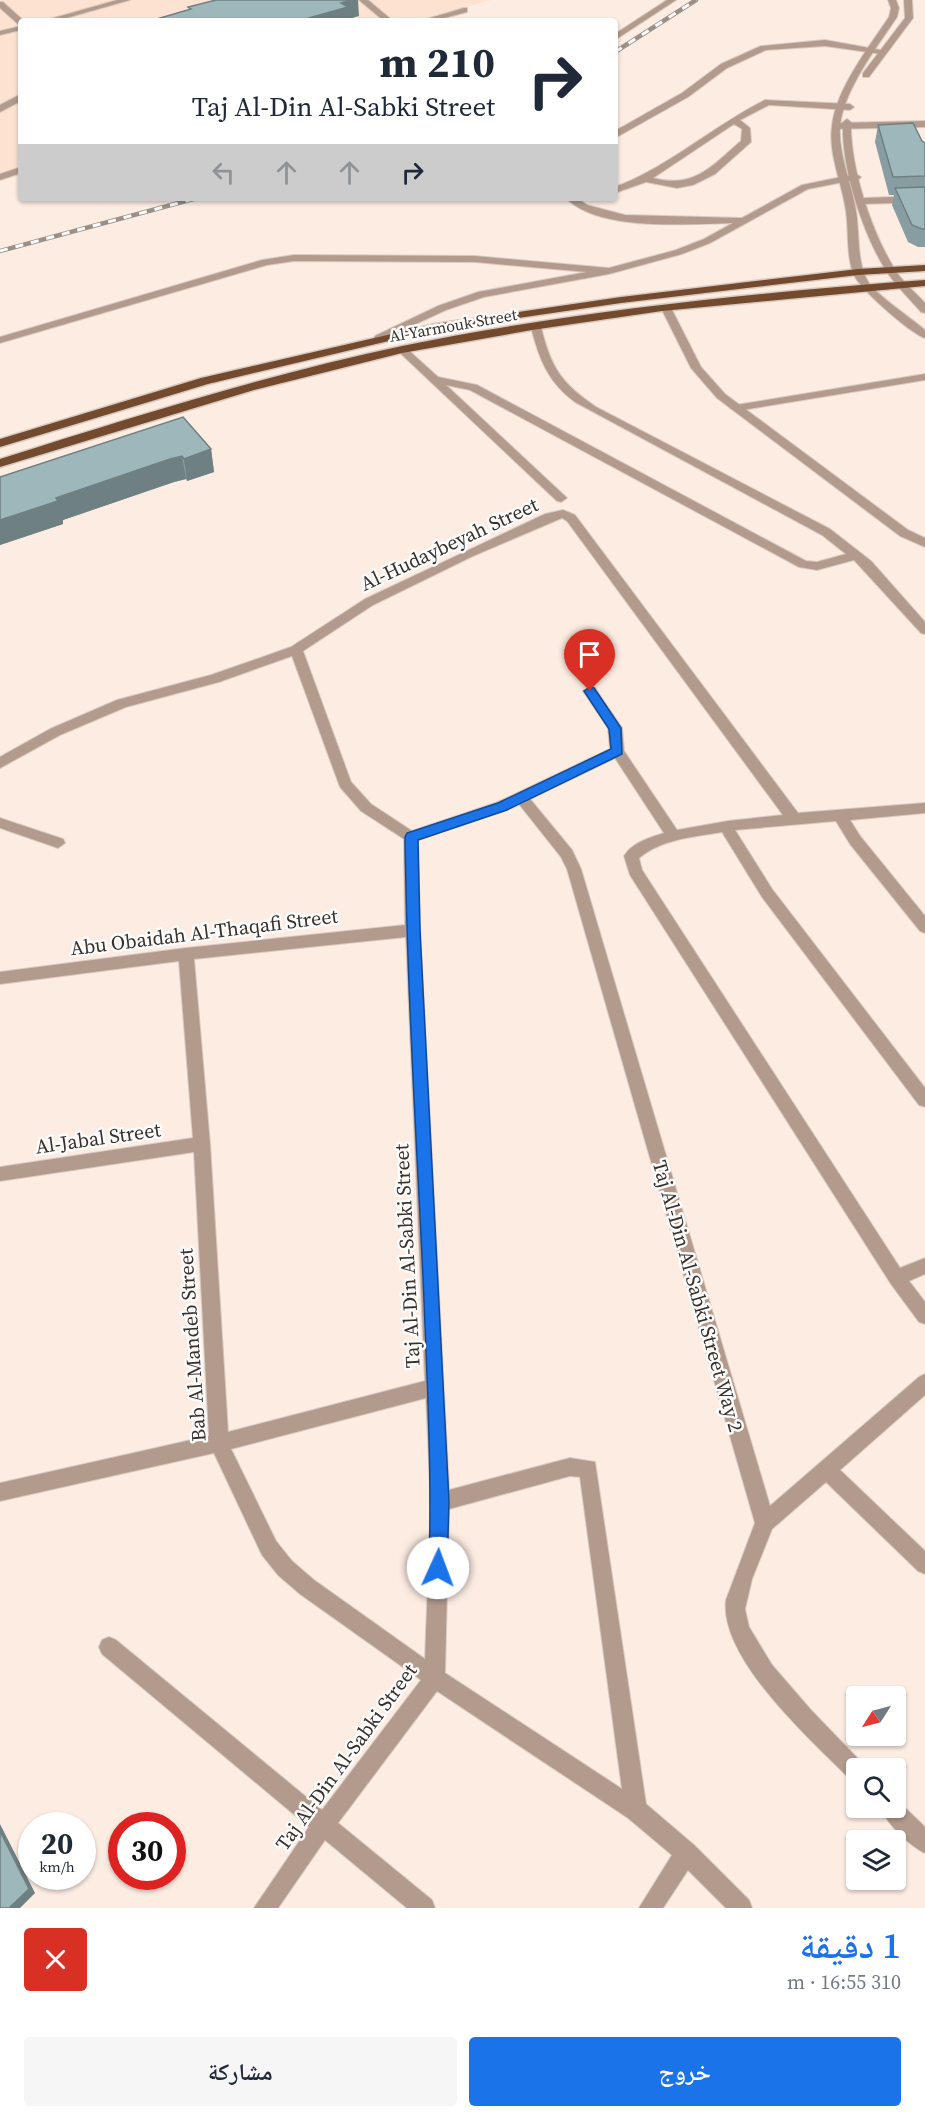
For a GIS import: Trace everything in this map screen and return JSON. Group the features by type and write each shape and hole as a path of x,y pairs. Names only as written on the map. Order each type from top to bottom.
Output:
{"highway":[{"name":"Al-Yarmouk Street","path":"0,444 205,381 379,338 435,327 533,311 858,272 925,268"},
{"name":"Al-Yarmouk Street","path":"0,463 249,388 402,350 666,308 907,289 925,283"},
{"path":"435,327 441,344"}],"street":[{"path":"58,18 126,0"},
{"path":"363,0 385,18"},
{"path":"435,18 464,10 453,0"},
{"path":"618,36 672,0"},
{"path":"892,0 895,8 894,17 870,50 845,107 838,155 844,178 858,272 871,291 925,335"},
{"path":"908,0 913,18"},
{"path":"0,4 18,19"},
{"path":"894,17 913,18"},
{"path":"845,107 882,51 913,18"},
{"path":"0,33 18,29"},
{"path":"618,133 685,95 724,66 764,48 825,43 882,51"},
{"path":"0,109 18,99"},
{"path":"618,189 645,179 734,120 768,102 845,107"},
{"path":"645,179 665,185 681,186 705,176 746,142 746,128 734,120"},
{"path":"841,127 911,129 925,124"},
{"path":"841,127 868,222 890,270 925,310"},
{"path":"0,177 18,171"},
{"path":"379,338 442,308 482,294 609,271 693,247 805,187 856,177"},
{"path":"862,201 925,199"},
{"path":"578,201 606,214 655,220 743,220"},
{"path":"0,340 266,262 294,258 475,259 609,271"},
{"path":"666,308 696,368 707,382 736,408 904,533 925,543"},
{"path":"536,327 554,381 569,394 650,441 826,532 856,555 886,584 925,630"},
{"path":"402,350 561,498"},
{"path":"736,408 925,377"},
{"path":"434,380 473,387 803,564 817,566 856,555"},
{"name":"Al-Hudaybeyah Street","path":"0,763 55,732 122,703 214,679 296,650 369,602 558,514 568,515 795,820"},
{"path":"296,650 345,783 352,794 368,809 411,837 480,816 617,751"},
{"path":"590,691 615,728 617,751 672,834"},
{"name":"Taj Al-Din Al-Sabki Street Way 2","path":"522,798 567,854 574,868 765,1523"},
{"path":"925,808 672,834 651,841 634,851 631,861 635,871 897,1278 925,1316"},
{"path":"840,816 855,840 925,927"},
{"path":"0,824 58,843"},
{"path":"726,827 767,893 925,1100"},
{"name":"Taj Al-Din Al-Sabki Street","path":"266,1908 324,1824 435,1678 440,1502 413,930 411,837"},
{"name":"Abu Obaidah Al-Thaqafi Street","path":"0,978 186,954 413,930"},
{"name":"Bab Al-Mandeb Street","path":"186,954 202,1144 219,1443 269,1548 285,1568 307,1587 435,1678 636,1810 686,1853 741,1908"},
{"name":"Al-Jabal Street","path":"0,1174 202,1144"},
{"path":"897,1278 925,1266"},
{"path":"846,1760 764,1672 739,1626 735,1610 736,1595 765,1523 925,1383"},
{"path":"0,1492 219,1443 436,1388"},
{"path":"440,1502 570,1467 588,1469 636,1810"},
{"path":"827,1470 925,1564"},
{"path":"109,1647 424,1908"},
{"path":"901,1818 925,1842"},
{"path":"650,1908 686,1853"}],"shaded area":[{"path":"0,0 491,0 428,18 18,18 18,168 0,174"}],"building":[{"path":"216,0 351,0 341,3 348,7 309,18 160,18 191,9 188,7"},
{"path":"913,123 925,143 925,176 893,177 878,125"},
{"path":"925,187 925,229 922,229 912,225 895,188"},
{"path":"183,417 211,449 184,459 182,456 170,459 0,520 0,477"},
{"path":"0,1831 18,1867 18,1890 28,1890 9,1908 0,1908"}],"railway":[{"path":"618,50 696,0"},
{"path":"0,251 186,201"}],"route":[{"path":"438,1568 440,1502 436,1388 413,930 411,837 480,816 617,751 615,728 590,691"}]}
